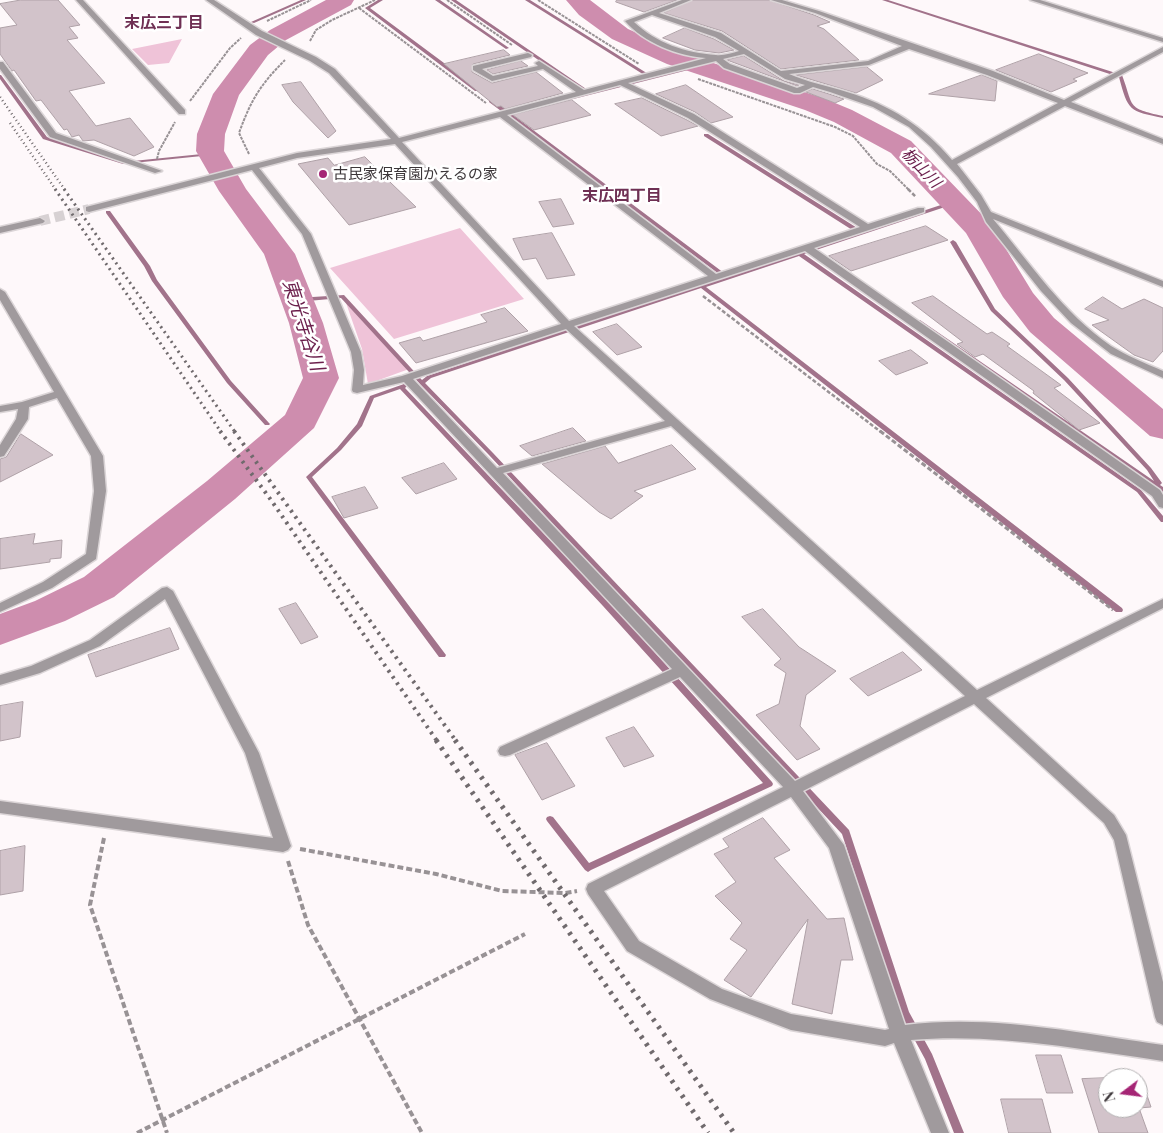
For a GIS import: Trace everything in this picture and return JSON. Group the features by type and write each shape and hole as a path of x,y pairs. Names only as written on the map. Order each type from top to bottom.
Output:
{"street":[{"path":"79,0 182,112"},
{"path":"209,0 259,34 293,49 332,71 566,325 1109,819 1121,839 1163,1017"},
{"path":"688,0 629,21 641,34 676,50 716,58 727,66 797,91 812,85"},
{"path":"774,0 817,12 909,46 990,72 1163,142"},
{"path":"1034,0 1163,40"},
{"path":"652,13 718,35 780,73 812,85 852,96 879,107 903,120 931,141 970,186 988,214 989,220 1061,308 1109,349 1163,375"},
{"path":"780,73 869,63 909,46"},
{"path":"951,164 1163,49"},
{"path":"520,50 583,93"},
{"path":"89,209 297,156 397,141 745,52"},
{"path":"528,56 476,68 492,80 544,67"},
{"path":"0,64 53,135 158,172"},
{"path":"621,83 691,116 866,227"},
{"path":"501,114 716,278"},
{"path":"250,168 306,234 356,352 359,370 357,390 406,378 920,210"},
{"path":"988,214 1163,284"},
{"path":"0,230 40,220"},
{"path":"806,247 1156,493 1163,504"},
{"path":"0,292 98,456 100,491 92,556 76,569 37,592 0,608"},
{"path":"406,378 793,788 836,845 899,1033 940,1133"},
{"path":"0,408 24,405 60,394"},
{"path":"0,454 22,419 24,405"},
{"path":"495,472 673,422"},
{"path":"0,680 35,670 95,643 167,591 252,753 283,846 108,820 0,807"},
{"path":"1163,603 594,889 633,946 716,994 791,1022 885,1038 899,1033 957,1030 1024,1035 1163,1053"},
{"path":"506,751 682,670"}],"path":[{"path":"158,172 156,165 159,151 182,112 230,48 251,28 310,0"},
{"path":"250,168 239,133 251,101 271,74 293,49 312,40 316,30 375,0"},
{"path":"447,0 520,50"},
{"path":"538,0 642,66 693,77 835,127 853,136 877,164 890,171 924,205 920,210"},
{"path":"358,7 501,114"},
{"path":"690,286 1127,621"},
{"path":"108,820 90,905 166,1133"},
{"path":"422,1133 308,925 283,846 436,874 502,891 565,893 594,889"},
{"path":"137,1133 525,934"}],"shaded area":[{"path":"182,39 169,63 148,65 132,49"},
{"path":"460,228 524,299 394,339 330,268"},
{"path":"345,300 409,369 368,384 362,349"}],"building":[{"path":"21,0 58,0 80,25 69,27 78,38 67,40 105,83 69,91 96,126 130,118 154,147 134,156 94,140 83,141 79,135 72,137 67,129 64,130 41,100 36,101 0,54 0,28 17,25 0,4"},
{"path":"617,0 677,0 644,12 616,2"},
{"path":"693,0 769,0 814,15 830,22 817,26 824,29 859,60 781,69 722,31 664,13"},
{"path":"685,28 714,39 734,50 719,53 695,50 663,38"},
{"path":"504,50 510,55 473,64 472,72 492,83 536,72 563,93 505,109 501,106 497,107 444,64"},
{"path":"1039,54 1088,73 1073,79 1077,81 1051,92 996,70"},
{"path":"744,56 784,81 799,85 797,86 727,60"},
{"path":"521,61 528,66 493,74 487,70"},
{"path":"867,67 883,80 856,93 796,75"},
{"path":"982,75 997,81 995,101 929,94"},
{"path":"301,82 336,131 328,138 293,102 282,85"},
{"path":"686,85 733,117 711,123 695,112 656,94"},
{"path":"813,89 844,99 835,103 806,92"},
{"path":"642,98 698,126 661,136 615,104"},
{"path":"572,100 591,115 534,130 513,115"},
{"path":"365,157 416,207 349,225 298,164 328,158 334,165"},
{"path":"561,199 574,224 553,227 539,202"},
{"path":"926,226 948,240 851,271 829,256"},
{"path":"552,233 575,275 547,279 536,258 523,260 513,239"},
{"path":"933,296 987,334 992,332 1010,344 1007,346 1061,385 1054,388 1100,423 1079,430 1033,393 1034,391 983,354 975,357 957,344 963,342 912,303"},
{"path":"1103,297 1122,309 1144,299 1163,308 1163,351 1153,362 1134,355 1092,325 1109,320 1085,309"},
{"path":"505,308 528,331 416,363 399,343 420,337 423,341 487,322 481,315"},
{"path":"617,324 642,347 617,355 593,332"},
{"path":"911,350 928,363 896,375 879,361"},
{"path":"573,428 586,441 532,456 520,446"},
{"path":"21,434 53,455 0,482 0,459 6,457"},
{"path":"672,445 696,469 634,491 643,496 611,519 599,512 542,464 605,446 618,463"},
{"path":"444,463 457,479 416,494 402,478"},
{"path":"365,487 378,508 344,518 332,497"},
{"path":"35,534 33,544 62,540 61,558 50,559 50,562 0,569 0,539"},
{"path":"296,603 318,637 301,644 279,609"},
{"path":"763,609 799,647 836,671 806,695 800,726 820,749 797,760 756,715 779,704 786,673 774,665 781,659 742,617"},
{"path":"170,628 179,649 96,677 88,655"},
{"path":"903,652 922,670 868,696 850,679"},
{"path":"23,702 20,737 0,741 0,706"},
{"path":"634,727 654,756 624,767 606,738"},
{"path":"547,743 575,786 542,800 515,755"},
{"path":"763,818 790,850 774,858 827,919 844,918 853,960 841,960 832,1014 792,1004 808,919 751,997 724,980 747,950 730,939 742,923 715,896 736,882 714,854 729,847 723,839"},
{"path":"25,846 23,891 0,895 0,851"},
{"path":"1036,1055 1061,1055 1073,1093 1047,1093"},
{"path":"1098,1078 1098,1118 1143,1118 1148,1133 1099,1133 1082,1079"},
{"path":"1001,1099 1042,1099 1051,1133 1009,1133"}],"waterway":[{"path":"253,22 304,0"},
{"name":"東光寺谷川","path":"0,630 50,611 99,587 221,490 301,420 321,378 306,323 279,254 233,191 210,151 211,134 226,94 259,50 278,35 343,0"},
{"path":"381,0 367,8 477,90"},
{"path":"437,0 507,48"},
{"path":"453,0 591,94"},
{"path":"527,0 652,78"},
{"name":"栃山川","path":"577,0 587,10 620,34 676,59 814,104 843,116 901,147 979,229 1019,297 1042,325 1163,428"},
{"path":"884,0 1121,76 1126,96 1132,107 1136,110 1163,117"},
{"path":"516,113 698,67"},
{"path":"0,76 45,138 123,163 212,154"},
{"path":"491,101 727,278"},
{"path":"706,135 861,233"},
{"path":"727,278 955,202"},
{"path":"108,212 147,266 154,280 229,382 267,424"},
{"path":"953,242 993,310 1066,379 1149,469 1159,483"},
{"path":"800,254 1139,491 1163,520"},
{"path":"702,286 727,278"},
{"path":"422,383 429,377 702,286"},
{"path":"702,286 1119,610"},
{"path":"297,300 342,296 422,383"},
{"path":"918,321 1163,490"},
{"path":"422,383 846,832 905,1013 929,1057 959,1133"},
{"path":"401,387 606,604 769,784 588,868 550,819"},
{"path":"401,387 372,397 360,425 339,449 309,477 442,655"}],"tunnel":[{"path":"40,221 89,209"}],"railway":[{"path":"0,97 65,190"},
{"path":"10,123 56,190"},
{"path":"55,189 221,432"},
{"path":"64,189 235,432"},
{"path":"220,431 271,500 437,741"},
{"path":"234,431 456,741"},
{"path":"436,740 708,1133"},
{"path":"455,740 734,1133"}],"place":[{"name":"古民家保育園かえるの家","path":"323,174"}],"district":[{"name":"末広三丁目","path":"164,23"},
{"name":"末広四丁目","path":"622,196"}]}
